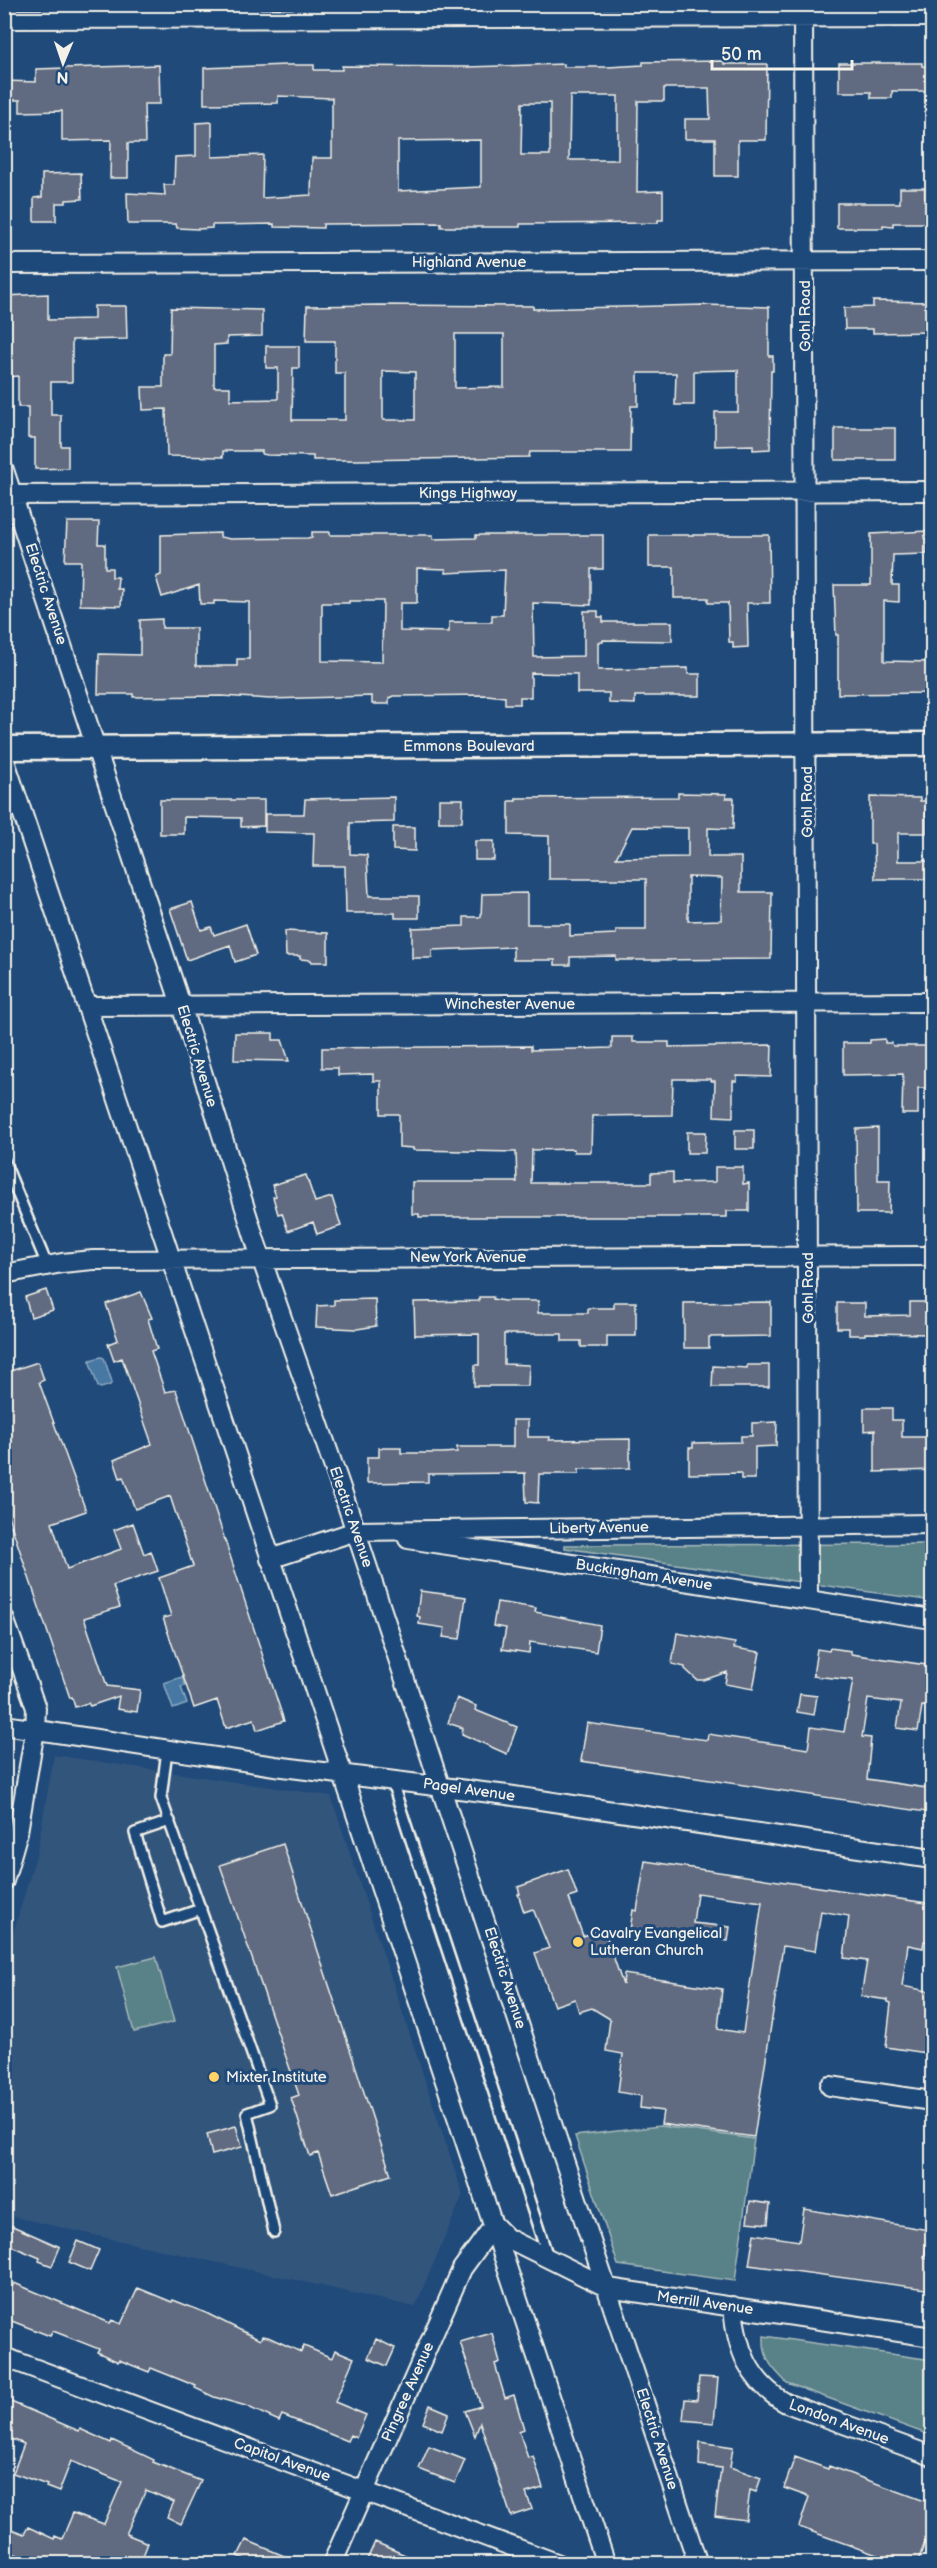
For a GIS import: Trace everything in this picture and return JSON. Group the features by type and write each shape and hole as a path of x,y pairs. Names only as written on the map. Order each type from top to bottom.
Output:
{"street":[{"path":"4,19 803,11 933,17"},
{"name":"Gohl Road","path":"803,11 808,1002 808,1600"},
{"name":"Highland Avenue","path":"4,264 933,261"},
{"name":"Electric Avenue","path":"4,470 9,495 96,748 262,1258 356,1531 698,2564"},
{"name":"Kings Highway","path":"9,495 933,490"},
{"name":"Emmons Boulevard","path":"4,748 933,744"},
{"path":"4,758 606,2564"},
{"name":"Winchester Avenue","path":"87,1006 933,1002"},
{"name":"New York Avenue","path":"4,1274 47,1265 93,1260 933,1256"},
{"name":"Liberty Avenue","path":"270,1559 356,1531 933,1524"},
{"name":"Buckingham Avenue","path":"356,1531 933,1619"},
{"path":"4,1618 36,1708 35,1730 18,1832 4,1881"},
{"name":"Pagel Avenue","path":"4,1725 167,1750 440,1785 933,1859"},
{"path":"830,2086 933,2101"},
{"name":"Merrill Avenue","path":"494,2225 507,2238 608,2288 933,2337"},
{"name":"Pingree Avenue","path":"332,2564 462,2269 494,2225"},
{"name":"London Avenue","path":"733,2306 737,2339 743,2356 756,2379 775,2397 933,2456"},
{"name":"Capitol Avenue","path":"4,2357 559,2564"}],"lane":[{"path":"4,1161 47,1265"},
{"path":"167,1750 161,1798 270,2104 247,2113 274,2232"},
{"path":"391,1779 549,2259"},
{"path":"170,1821 135,1833 162,1922 201,1909"}],"shaded area":[{"path":"104,1358 112,1382 101,1388 98,1387 90,1360"},
{"path":"182,1677 185,1686 181,1687 187,1704 173,1709 164,1683"},
{"name":"Mixter Institute","path":"54,1755 331,1796 463,2195 415,2307 5,2215 5,1960 37,1852"}],"green space":[{"path":"932,1544 932,1601 565,1548 565,1545"},
{"path":"156,1957 174,2022 134,2032 117,1967"},
{"path":"660,2126 754,2139 735,2281 618,2265 575,2136"},
{"path":"764,2336 932,2360 932,2436 787,2383 769,2362 765,2351"}],"building":[{"path":"724,61 724,64 767,64 766,140 738,140 738,176 715,176 715,139 685,139 685,119 710,119 709,88 664,88 664,101 638,101 637,192 663,191 663,220 658,220 658,223 520,224 520,227 441,227 441,223 323,224 323,228 274,227 274,224 212,225 212,228 198,229 177,228 176,224 128,224 127,193 165,195 164,185 174,185 175,157 196,156 196,123 212,122 212,157 263,155 262,198 311,195 312,158 332,158 332,98 278,96 278,103 204,104 204,68 314,65 314,70 342,70 342,66 467,67 564,64 564,67 608,67 643,65 643,62","holes":["570,96 618,96 618,160 569,160","522,103 550,103 550,155 521,155","481,140 481,187 398,191 398,141"]},
{"path":"839,63 922,63 922,66 933,67 933,91 892,91 892,98 871,98 871,92 839,92"},
{"path":"159,65 160,104 144,104 145,143 128,143 128,178 110,178 111,140 62,141 62,111 20,112 20,100 4,100 4,81 36,82 36,69"},
{"path":"81,173 82,199 56,203 56,221 34,221 34,198 42,197 42,174"},
{"path":"900,188 925,188 926,223 893,223 893,226 883,225 883,228 837,228 837,203 900,203"},
{"path":"48,294 48,320 94,319 94,306 126,306 127,339 72,340 72,382 51,382 51,415 61,415 61,446 68,446 68,468 35,469 35,438 28,438 28,407 18,407 18,376 8,377 8,346 4,346 4,296"},
{"path":"873,301 933,302 933,332 873,333 873,329 845,329 844,308 873,307"},
{"path":"705,305 769,307 769,356 773,356 770,449 753,450 753,445 715,446 715,412 738,412 738,370 694,371 694,405 675,405 676,373 638,373 638,406 631,406 630,452 530,452 529,457 359,460 313,460 313,456 267,455 262,454 262,451 223,451 223,457 167,456 166,409 143,410 142,387 163,387 163,354 170,354 171,308 262,310 262,336 227,337 227,344 214,345 214,387 230,387 230,400 278,399 278,368 266,368 266,346 299,346 299,368 293,368 292,420 345,420 345,373 335,373 335,341 306,341 307,306 533,306 533,309","holes":["455,334 504,334 504,387 455,388","383,371 415,372 415,420 383,420"]},
{"path":"835,428 895,428 895,460 835,460"},
{"path":"67,522 99,522 98,544 105,544 105,568 112,568 112,577 118,577 117,589 122,589 121,606 80,605 81,561 65,561"},
{"path":"927,531 927,554 893,555 892,585 899,585 899,602 884,601 884,661 932,662 933,693 838,694 838,635 836,635 834,585 871,585 871,534"},
{"path":"312,532 330,532 330,535 433,535 433,539 476,538 476,535 603,535 603,569 591,569 591,605 533,603 534,657 584,656 584,611 598,611 598,617 603,617 603,622 672,622 672,641 603,640 603,642 598,642 598,670 688,668 688,674 700,674 700,696 635,696 635,704 609,703 609,693 577,693 577,674 531,673 531,697 520,697 520,704 505,704 505,697 487,695 393,696 389,698 389,704 372,704 372,696 270,699 221,696 133,697 133,694 98,694 99,654 140,655 140,620 162,619 162,628 196,628 196,666 237,666 237,659 249,659 249,602 214,601 214,604 200,604 199,585 162,597 156,577 161,575 161,535 220,533 220,537 230,539 312,537","holes":["417,568 446,569 446,573 505,570 503,615 492,615 492,622 449,622 449,632 400,631 400,603 417,603","349,601 383,601 382,662 322,661 322,603 349,603"]},
{"path":"649,535 769,535 770,603 747,603 748,647 733,648 733,642 729,642 728,603 708,603 708,598 674,598 674,567 649,567"},
{"path":"678,793 726,794 726,798 734,798 733,829 708,828 708,857 741,857 741,892 772,892 771,959 616,960 616,956 570,957 570,965 555,965 555,960 513,960 513,947 432,950 432,958 412,958 412,928 464,926 464,917 481,917 482,894 527,893 527,924 570,924 570,936 616,934 616,930 646,930 646,879 549,879 549,836 509,835 509,801 516,801 516,798 678,797","holes":["632,827 688,828 688,857 616,858","688,877 722,878 721,920 688,921"]},
{"path":"394,797 394,822 350,823 350,854 367,855 369,896 419,896 419,918 395,918 395,913 346,913 345,866 313,866 314,833 265,832 265,814 304,814 305,799"},
{"path":"870,797 920,798 920,801 926,801 926,833 898,833 898,861 933,861 933,879 875,879 874,844 870,844"},
{"path":"439,799 463,799 462,822 439,822"},
{"path":"160,800 264,800 264,826 241,827 241,818 184,817 184,834 160,834"},
{"path":"393,827 415,827 415,851 393,850"},
{"path":"475,841 494,841 494,860 475,860"},
{"path":"192,902 201,930 211,927 214,935 246,924 256,955 235,962 230,945 187,960 170,909"},
{"path":"285,931 328,933 328,962 312,962 300,959 300,956 286,956"},
{"path":"235,1033 273,1033 273,1040 282,1040 289,1061 234,1060"},
{"path":"612,1037 633,1037 633,1042 669,1042 669,1047 772,1045 771,1077 737,1076 737,1081 733,1081 733,1117 714,1116 715,1081 711,1079 673,1079 672,1115 592,1116 591,1152 574,1152 574,1149 532,1150 531,1183 651,1183 651,1173 673,1172 673,1183 715,1182 715,1167 743,1167 743,1184 749,1183 749,1211 727,1211 727,1217 419,1217 419,1214 412,1214 412,1182 517,1182 516,1152 413,1150 413,1148 399,1147 399,1114 381,1114 381,1081 373,1081 373,1074 338,1075 338,1068 322,1068 322,1048 531,1046 531,1050 612,1048"},
{"path":"885,1039 885,1043 892,1043 893,1046 932,1046 932,1081 928,1081 928,1088 918,1088 918,1114 902,1114 903,1074 843,1075 843,1043 870,1043 870,1040"},
{"path":"878,1128 878,1180 890,1180 889,1213 857,1213 856,1129"},
{"path":"735,1130 754,1130 754,1149 735,1149"},
{"path":"687,1132 706,1132 705,1153 687,1153"},
{"path":"306,1175 315,1202 332,1197 341,1226 317,1234 313,1222 288,1231 282,1213 278,1214 272,1185"},
{"path":"46,1290 53,1310 31,1317 25,1297"},
{"path":"141,1292 152,1318 148,1319 157,1349 151,1351 165,1392 176,1390 284,1721 257,1730 254,1719 226,1728 217,1700 194,1708 163,1618 171,1616 159,1578 193,1566 170,1496 135,1509 114,1460 152,1444 122,1358 114,1361 108,1344 118,1340 106,1304"},
{"path":"479,1297 493,1297 493,1299 504,1301 538,1301 538,1313 588,1313 588,1308 614,1308 614,1302 636,1302 636,1336 607,1336 607,1347 581,1347 581,1341 562,1341 562,1334 504,1334 504,1364 529,1365 528,1386 474,1386 475,1365 479,1365 479,1334 415,1335 414,1302 479,1301"},
{"path":"375,1299 376,1326 357,1329 316,1327 317,1306 334,1305 334,1300"},
{"path":"771,1302 771,1336 709,1337 709,1348 684,1348 684,1303"},
{"path":"910,1302 931,1302 931,1334 865,1333 865,1335 849,1335 849,1328 837,1328 837,1303 865,1303 865,1316 910,1315"},
{"path":"38,1362 44,1380 39,1382 86,1511 52,1523 67,1569 121,1549 114,1530 133,1523 144,1554 151,1551 158,1571 113,1586 120,1607 84,1618 107,1686 140,1690 137,1712 117,1709 119,1696 90,1706 88,1703 75,1707 4,1504 4,1373"},
{"path":"747,1365 769,1365 769,1387 712,1387 713,1366 747,1368"},
{"path":"864,1408 892,1408 892,1420 902,1420 902,1437 933,1437 933,1470 875,1472 875,1430 864,1431"},
{"path":"513,1420 528,1420 528,1437 550,1437 549,1440 630,1439 630,1468 579,1469 579,1474 539,1474 538,1503 526,1502 525,1473 428,1474 428,1482 367,1483 367,1457 379,1457 379,1448 401,1448 401,1453 442,1453 457,1452 457,1447 513,1447"},
{"path":"777,1422 776,1446 755,1447 755,1479 741,1479 741,1473 689,1474 689,1448 693,1448 693,1443 741,1442 741,1436 752,1436 752,1423"},
{"path":"420,1591 466,1597 460,1639 443,1637 445,1628 419,1624 420,1617 417,1616"},
{"path":"497,1602 536,1608 535,1612 600,1625 596,1652 530,1642 529,1653 502,1649 506,1628 493,1626"},
{"path":"677,1633 735,1643 734,1648 760,1652 753,1689 725,1684 727,1672 704,1680 697,1680 685,1667 672,1664"},
{"path":"830,1648 851,1651 851,1654 933,1666 933,1707 922,1706 918,1731 897,1728 901,1703 868,1699 862,1737 871,1738 867,1779 933,1789 933,1813 581,1761 587,1723 707,1740 708,1734 808,1749 811,1727 844,1732 853,1680 813,1676 817,1649 829,1651"},
{"path":"800,1694 817,1696 814,1715 797,1712"},
{"path":"457,1698 476,1706 475,1710 517,1727 507,1754 462,1734 463,1728 448,1723"},
{"path":"283,1844 391,2175 332,2194 318,2153 310,2156 291,2098 299,2095 220,1865"},
{"path":"645,1861 933,1904 930,1942 924,1941 923,1948 908,1945 902,1986 933,1992 933,2054 886,2047 891,2003 888,2000 861,1996 867,1961 844,1958 849,1916 821,1911 815,1951 783,1946 754,2137 661,2124 663,2111 640,2108 641,2096 618,2092 623,2054 606,2051 610,2019 592,2008 579,2012 575,1999 554,2006 535,1953 549,1948 533,1909 524,1912 518,1894 520,1894 518,1887 568,1869 577,1895 569,1898 583,1936 604,1929 623,1985 624,1974 722,1989 718,2029 743,2033 762,1902 697,1893 693,1923 730,1927 728,1941 630,1930 633,1910 637,1911"},
{"path":"236,2126 242,2147 212,2155 207,2134"},
{"path":"750,2201 770,2204 768,2224 747,2222"},
{"path":"804,2209 929,2230 924,2258 933,2260 933,2290 749,2265 754,2234 799,2241"},
{"path":"8,2224 60,2247 52,2266 39,2261 40,2258 4,2243 4,2234"},
{"path":"78,2241 99,2250 90,2271 69,2262"},
{"path":"14,2283 110,2323 112,2320 121,2324 138,2288 206,2313 260,2340 262,2336 268,2337 301,2352 304,2346 332,2358 335,2350 354,2358 335,2402 366,2415 356,2438 350,2435 347,2441 282,2415 279,2421 246,2406 214,2397 195,2388 196,2386 151,2368 149,2372 119,2360 118,2362 97,2352 99,2349 53,2331 50,2336 4,2318 4,2303"},
{"path":"492,2333 500,2362 495,2364 505,2398 514,2395 524,2429 519,2431 528,2458 533,2456 543,2488 526,2493 532,2509 511,2516 480,2423 475,2436 465,2411 481,2406 460,2342"},
{"path":"376,2339 395,2348 387,2366 368,2358"},
{"path":"699,2377 718,2378 714,2423 683,2420 685,2399 697,2400"},
{"path":"4,2399 79,2431 80,2429 111,2443 112,2440 154,2460 153,2462 201,2481 181,2524 167,2517 174,2502 146,2490 126,2534 148,2543 140,2564 37,2564 4,2549 4,2526 24,2534 28,2527 54,2539 55,2536 62,2539 73,2513 104,2524 122,2482 71,2461 59,2492 46,2487 47,2485 13,2473 24,2444 4,2436"},
{"path":"430,2405 449,2413 442,2431 423,2423"},
{"path":"700,2442 733,2447 730,2467 761,2478 756,2492 750,2490 746,2520 715,2516 721,2468 699,2465"},
{"path":"429,2446 465,2460 455,2483 419,2469"},
{"path":"795,2457 828,2469 829,2466 933,2504 933,2539 927,2537 917,2564 902,2564 799,2527 809,2497 784,2488"},
{"path":"246,2540 301,2564 256,2564 238,2556"},
{"path":"375,2542 426,2564 365,2564"}],"place":[{"name":"Cavalry Evangelical Lutheran Church","path":"578,1942"},
{"name":"Mixter Institute","path":"214,2077"}]}
